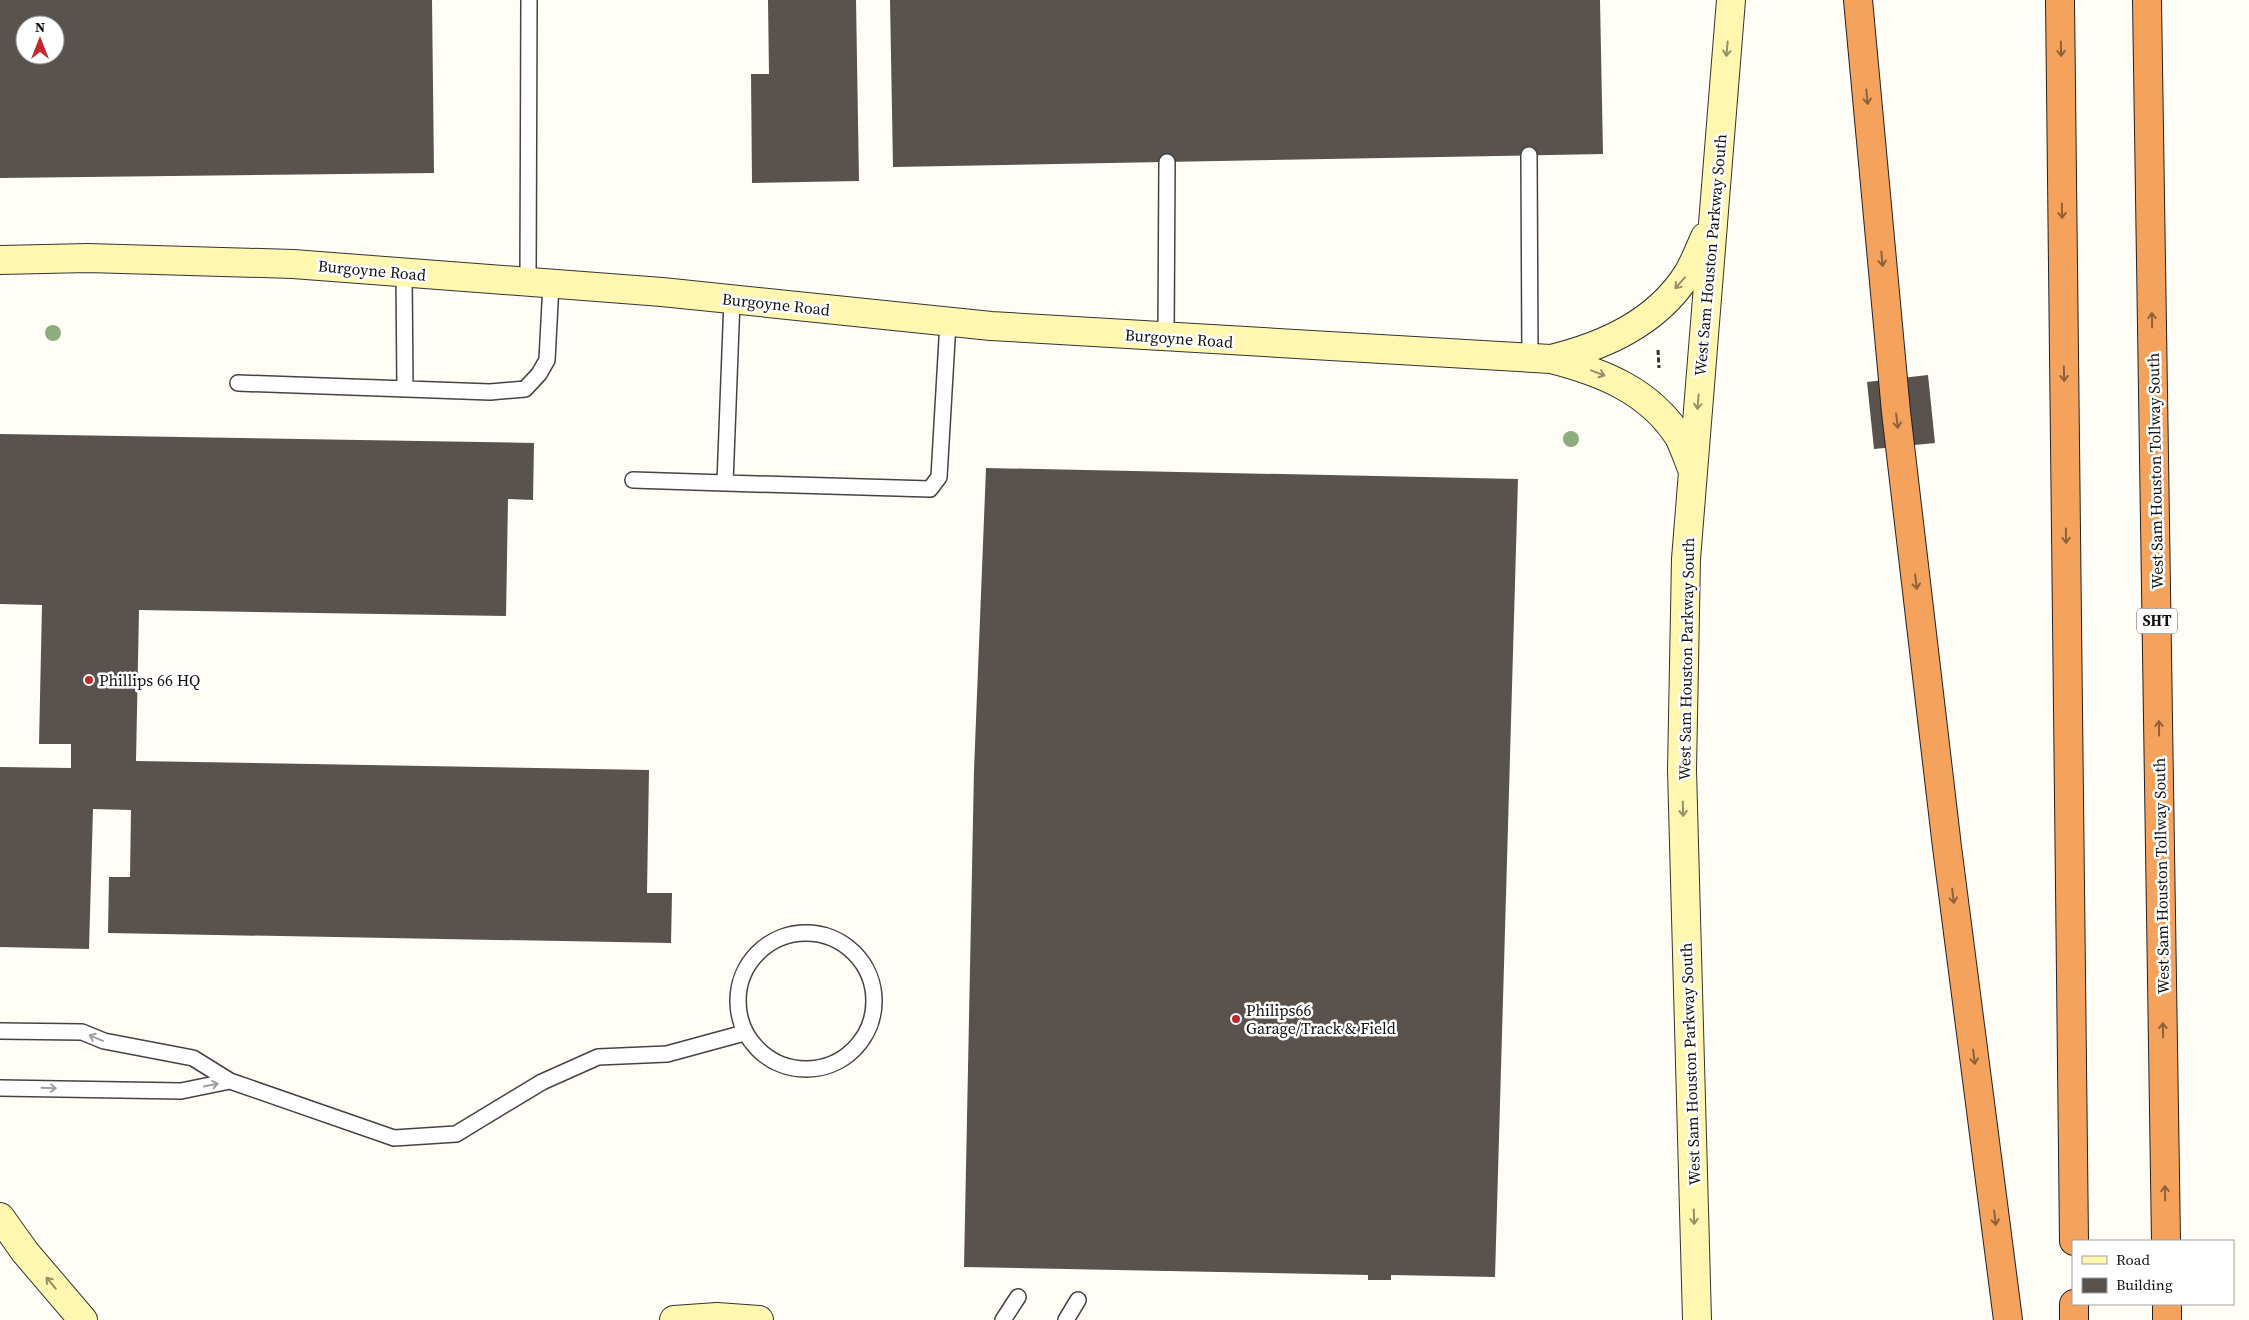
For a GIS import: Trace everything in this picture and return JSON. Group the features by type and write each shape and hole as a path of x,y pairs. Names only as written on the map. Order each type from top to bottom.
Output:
{"highway":[{"path":"1858,0 1896,412 1947,847 2008,1320"},
{"path":"2060,0 2074,1240"},
{"name":"West Sam Houston Tollway South","path":"2147,0 2166,1240"},
{"path":"2074,1305 2074,1320"},
{"path":"2167,1305 2167,1320"}],"street":[{"name":"West Sam Houston Parkway South","path":"1697,1320 1682,770 1686,559 1731,0"},
{"name":"Burgoyne Road","path":"1541,359 1576,353 1619,337 1656,311 1687,275 1706,234 1715,189"},
{"name":"Burgoyne Road","path":"0,260 88,258 292,264 732,300 948,322 1541,359 1599,373 1631,388 1658,410 1674,431 1692,470"},
{"path":"0,1218 25,1252 83,1320"},
{"path":"689,1319 718,1316 759,1320"}],"lane":[{"path":"238,383 490,392 525,389 539,374 547,360 539,283 528,0"},
{"path":"1529,155 1541,359"},
{"path":"1166,337 1167,162"},
{"path":"404,273 405,389"},
{"path":"725,483 732,300"},
{"path":"633,480 930,490 939,477 948,322"},
{"path":"804,932 827,936 848,947 864,964 872,984 875,1006 869,1027 858,1046 840,1060 820,1068 797,1068 776,1063 758,1050 744,1033 738,1012 738,988 746,967 761,948 781,936 804,932"},
{"path":"0,1031 82,1032 104,1041 193,1058 230,1081 394,1138 456,1134 542,1082 598,1057 667,1054 744,1033"},
{"path":"0,1088 181,1091 230,1081"},
{"path":"1003,1320 1018,1296"},
{"path":"1066,1320 1078,1300"}],"path":[{"path":"1658,344 1659,377"}],"building":[{"path":"0,0 432,0 434,173 0,178"},
{"path":"768,0 856,0 859,181 752,183 751,74 769,74"},
{"path":"890,0 1600,0 1603,154 893,167"},
{"path":"1928,375 1935,443 1874,449 1867,382"},
{"name":"Phillips 66 HQ","path":"0,434 534,443 533,500 508,499 506,616 139,610 136,761 649,770 647,893 672,893 671,943 108,933 109,877 130,877 131,810 93,809 89,949 0,947 0,767 71,768 71,744 39,744 42,605 0,604"},
{"name":"Philips66 Garage/Track & Field","path":"986,468 1518,479 1495,1277 1391,1275 1391,1280 1368,1280 1368,1275 964,1267 974,770"}],"place":[{"name":"Phillips 66 HQ","path":"89,680"},
{"name":"Philips66 Garage/Track & Field","path":"1236,1019"}]}
